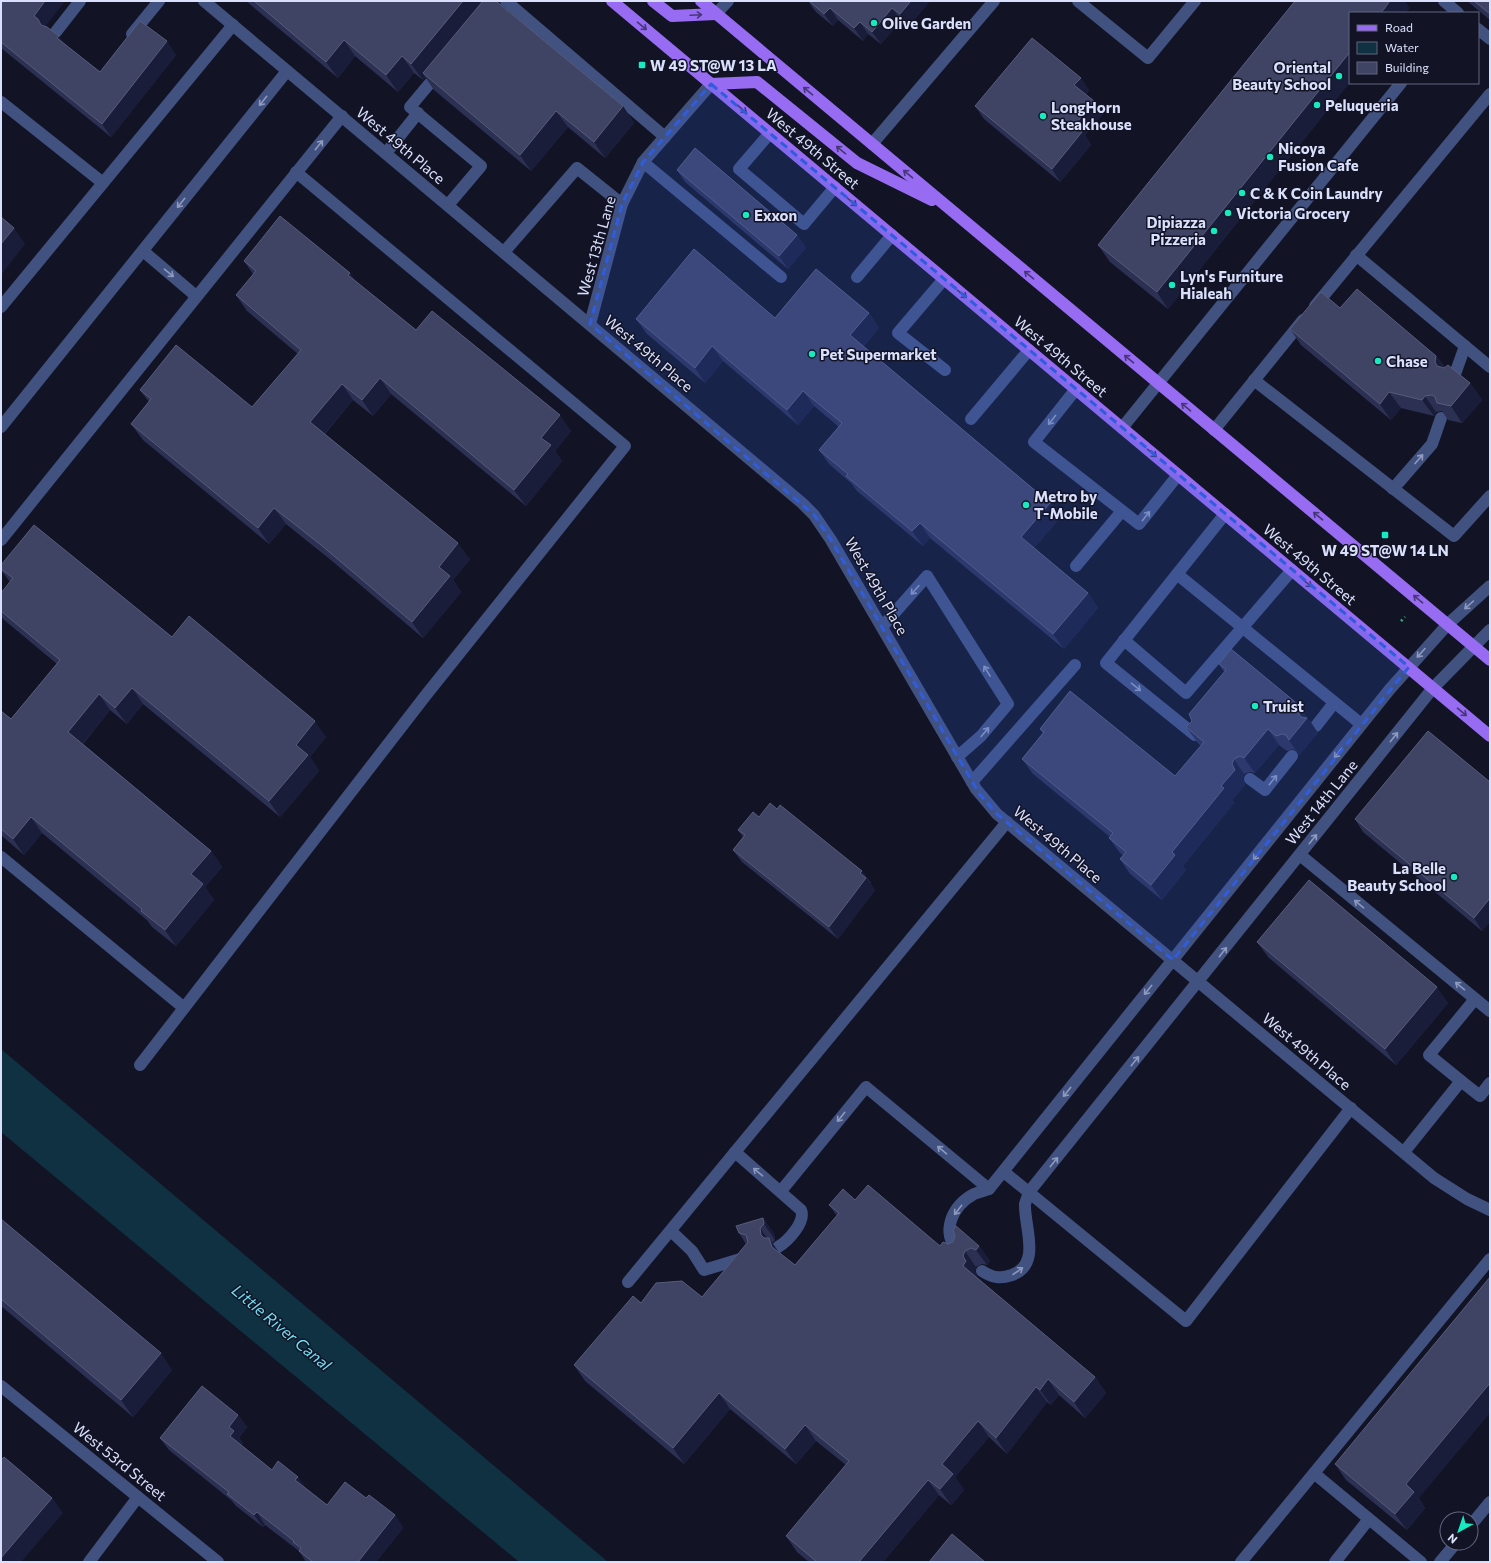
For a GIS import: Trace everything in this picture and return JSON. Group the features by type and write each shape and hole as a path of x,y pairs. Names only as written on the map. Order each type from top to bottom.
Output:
{"main road":[{"name":"West 49th Street","path":"612,1 1490,736"},
{"path":"652,1 672,16 716,14"},
{"path":"701,1 1490,660"},
{"path":"711,84 757,82 857,163 949,208"}],"street":[{"path":"55,32 80,1"},
{"path":"126,41 159,1"},
{"name":"West 49th Place","path":"204,1 806,507 831,540 972,782 988,805 1404,1152 1450,1189 1490,1210"},
{"path":"506,1 665,136"},
{"path":"716,14 728,1"},
{"path":"872,144 994,1"},
{"path":"1078,1 1148,58 1195,1"},
{"path":"1444,1 1457,12"},
{"path":"1,307 233,25"},
{"path":"1479,30 1490,39"},
{"path":"448,205 481,166 410,107 449,60"},
{"path":"1,427 287,71"},
{"name":"West 13th Lane","path":"590,324 622,204 643,162 711,84"},
{"path":"1122,428 1400,84"},
{"path":"1214,430 1356,255 1490,94"},
{"path":"1,102 103,183"},
{"path":"386,153 418,113"},
{"path":"1,540 342,116"},
{"path":"770,133 739,169 804,224 835,187"},
{"path":"643,162 781,277"},
{"path":"504,252 577,168 622,204"},
{"path":"140,1065 426,695 625,446 296,172"},
{"path":"857,277 892,236"},
{"path":"143,251 196,296"},
{"path":"1356,255 1490,367"},
{"path":"944,279 898,333 945,370"},
{"path":"1454,377 1465,346"},
{"path":"971,419 1029,350"},
{"path":"1254,380 1454,536 1490,496"},
{"path":"1076,389 1034,442 1139,524 1178,475"},
{"path":"1393,489 1432,444 1441,418"},
{"path":"1076,566 1122,511"},
{"path":"1195,734 1106,663 1225,514"},
{"path":"1124,640 1186,693 1292,570"},
{"path":"1177,574 1361,724"},
{"path":"882,627 927,576 1008,704 982,736 958,757"},
{"name":"West 14th Lane","path":"989,1190 1361,724 1448,624 1490,586"},
{"name":"West 14th Lane","path":"1029,1192 1199,982 1433,688 1490,630"},
{"path":"972,782 1074,666"},
{"path":"1316,726 1334,703"},
{"path":"1250,779 1265,790 1292,756"},
{"path":"628,1282 1008,822"},
{"path":"1300,855 1490,1011"},
{"path":"1,857 183,1008"},
{"path":"1475,999 1429,1055 1480,1096 1490,1083"},
{"path":"1404,1152 1461,1081"},
{"path":"781,1191 866,1087 989,1190"},
{"path":"1004,1172 1186,1320 1351,1108"},
{"path":"736,1152 801,1210 803,1218 787,1240 778,1247"},
{"path":"959,1252 950,1242 949,1226 951,1219 965,1200 975,1194 989,1190"},
{"path":"982,1271 995,1278 1002,1278 1015,1274 1025,1265 1030,1250 1025,1203 1029,1192"},
{"path":"671,1231 692,1251 704,1270 752,1256"},
{"path":"1241,1562 1315,1474 1490,1259"},
{"name":"West 53rd Street","path":"1,1386 218,1562"},
{"path":"1315,1474 1421,1562"},
{"path":"89,1562 138,1497"},
{"path":"1479,1515 1490,1502"},
{"path":"1335,1562 1369,1519"},
{"path":"1440,1562 1449,1551"}],"path":[{"path":"1401,621 1405,617"}],"highlighted area":[{"path":"711,84 1409,667 1173,960 997,814 980,795 831,540 814,515 590,324 622,204 643,162"}],"water":[{"name":"Little River Canal","path":"1,1049 608,1562 519,1562 1,1132"}],"building":[{"path":"1,1 45,1 34,16 38,19 41,25 47,27 59,36 57,38 100,72 140,21 167,41 102,124 1,42"},
{"path":"254,1 463,1 411,64 402,56 386,75 344,40 326,62"},
{"path":"483,1 496,1 623,106 594,142 556,111 520,155 423,73"},
{"path":"809,1 911,1 900,14 892,8 872,32 860,22 854,28 830,8 824,14"},
{"path":"1295,1 1390,1 1382,12 1349,12 1349,53 1157,292 1098,245"},
{"path":"1474,1 1490,1 1490,14"},
{"name":"LongHorn Steakhouse","path":"1032,38 1081,78 1074,85 1094,101 1074,126 1082,132 1052,169 975,106"},
{"name":"Exxon","path":"695,148 797,235 779,256 677,170"},
{"path":"280,216 350,273 348,275 416,330 432,311 560,415 541,438 551,445 514,490 380,378 362,400 342,384 310,422 458,543 439,567 450,576 412,622 321,545 274,508 258,528 131,424 151,399 140,390 176,345 252,407 301,350 236,295 256,271 244,261"},
{"path":"1,217 14,228 1,244"},
{"path":"694,249 775,318 816,269 869,313 850,335 1050,503 1021,537 1088,593 1053,634 920,523 912,531 846,476 848,474 819,450 842,423 803,391 787,410 712,346 695,368 636,319"},
{"name":"Chase","path":"1357,289 1436,356 1435,362 1437,366 1444,368 1448,365 1470,383 1451,406 1437,403 1435,397 1432,395 1425,396 1422,400 1389,392 1380,404 1290,329 1321,292 1340,308"},
{"path":"34,525 172,637 189,616 315,721 296,745 308,755 269,801 132,688 115,708 99,694 68,732 211,851 191,874 203,884 165,930 141,911 142,909 31,817 13,839 1,829 1,711 11,719 60,660 1,611 1,593 13,578 1,569 1,565"},
{"path":"1231,649 1300,706 1299,714 1301,717 1307,718 1289,740 1286,735 1282,734 1276,736 1268,729 1244,758 1240,756 1234,759 1232,764 1235,770 1221,786 1224,788 1172,852 1175,855 1151,885 1120,859 1126,852 1109,838 1113,833 1022,759 1044,732 1040,729 1070,691 1175,776 1204,742 1186,727 1192,721 1189,714 1226,670 1219,664"},
{"name":"La Belle Beauty School","path":"1428,731 1490,782 1490,898 1474,918 1355,819"},
{"path":"770,803 777,809 780,805 862,871 860,873 866,878 829,927 733,850 745,835 738,830 753,812 759,817"},
{"path":"1309,880 1437,987 1385,1049 1257,942"},
{"path":"868,1185 940,1246 943,1242 948,1244 953,1242 955,1236 953,1230 956,1226 979,1246 976,1250 971,1248 965,1251 963,1256 966,1261 963,1266 1095,1377 1074,1402 1048,1379 1040,1390 1036,1387 996,1438 978,1421 942,1464 953,1474 940,1489 928,1480 859,1562 817,1562 786,1536 849,1461 805,1425 785,1449 719,1393 673,1448 574,1365 633,1296 641,1303 656,1283 682,1281 702,1297 748,1242 746,1235 739,1233 736,1226 763,1218 764,1224 760,1228 761,1235 764,1238 769,1238 772,1247 795,1265 839,1213 829,1205 843,1189 855,1200"},
{"path":"1,1219 161,1353 121,1400 1,1299"},
{"path":"1490,1277 1490,1383 1406,1484 1414,1492 1395,1514 1335,1464"},
{"path":"202,1386 238,1415 229,1427 234,1431 230,1436 272,1470 278,1461 298,1477 295,1480 327,1505 345,1482 366,1498 369,1495 395,1515 358,1562 313,1562 299,1551 301,1548 293,1542 294,1541 257,1512 254,1515 227,1494 229,1492 160,1438"},
{"path":"4,1457 52,1498 1,1558 1,1460"},
{"path":"952,1534 985,1562 929,1562"}],"place":[{"name":"Olive Garden","path":"874,23"},
{"name":"W 49 ST@W 13 LA","path":"642,65"},
{"name":"Oriental Beauty School","path":"1339,76"},
{"name":"Peluqueria","path":"1317,105"},
{"name":"LongHorn Steakhouse","path":"1043,116"},
{"name":"Nicoya Fusion Cafe","path":"1270,157"},
{"name":"C & K Coin Laundry","path":"1242,193"},
{"name":"Victoria Grocery","path":"1228,213"},
{"name":"Exxon","path":"746,215"},
{"name":"Dipiazza Pizzeria","path":"1214,231"},
{"name":"Lyn's Furniture Hialeah","path":"1172,285"},
{"name":"Pet Supermarket","path":"812,354"},
{"name":"Chase","path":"1378,361"},
{"name":"Metro by T-Mobile","path":"1026,505"},
{"name":"W 49 ST@W 14 LN","path":"1385,535"},
{"name":"Truist","path":"1255,706"},
{"name":"La Belle Beauty School","path":"1454,877"}]}
